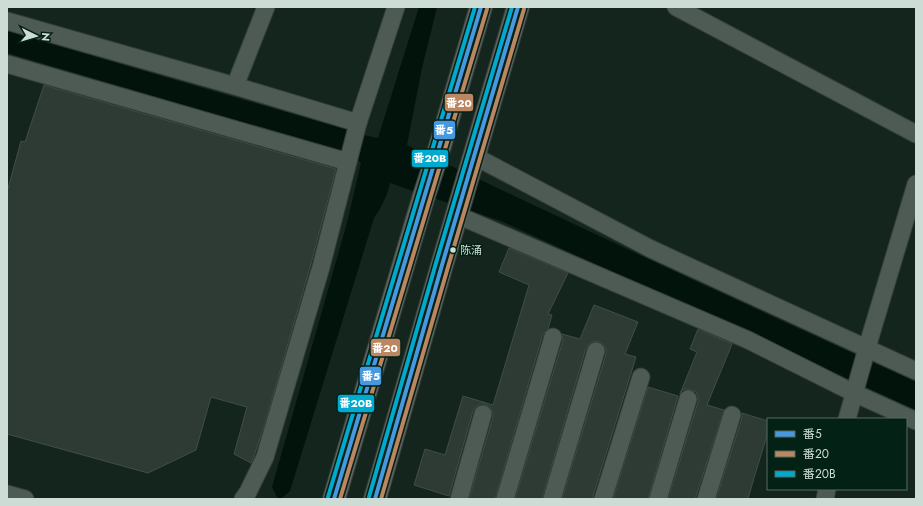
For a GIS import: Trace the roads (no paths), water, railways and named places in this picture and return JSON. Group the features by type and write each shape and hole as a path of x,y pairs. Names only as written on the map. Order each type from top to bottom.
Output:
{"highway":[{"path":"334,499 481,7"},
{"path":"375,499 439,272 518,7"}],"street":[{"path":"235,86 266,7"},
{"path":"242,499 248,492 265,457 321,267 358,126 396,7"},
{"path":"676,7 916,134"},
{"path":"7,21 235,86 358,126"},
{"path":"7,64 349,159"},
{"path":"473,160 866,352 916,371"},
{"path":"847,418 916,184"},
{"path":"457,213 748,340 855,390 916,421"},
{"path":"505,499 553,337"},
{"path":"552,499 596,351"},
{"path":"603,499 641,377"},
{"path":"658,499 688,400"},
{"path":"459,499 483,414"},
{"path":"706,499 732,415"},
{"path":"7,494 25,499"}],"place":[{"name":"陈涌","path":"453,250"}]}
